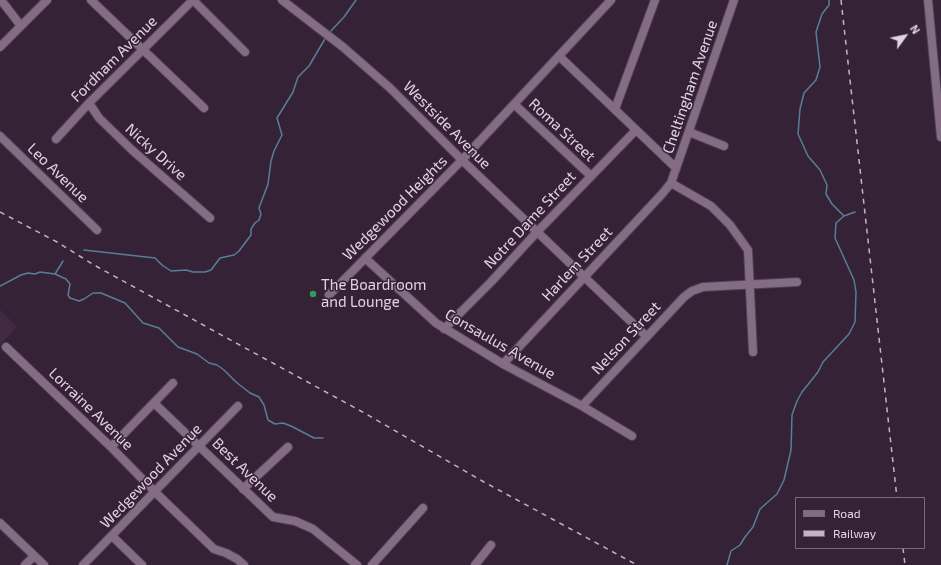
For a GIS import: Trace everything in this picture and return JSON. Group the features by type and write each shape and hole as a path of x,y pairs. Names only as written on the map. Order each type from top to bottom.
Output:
{"street":[{"path":"1,0 21,26"},
{"path":"0,47 47,0"},
{"path":"91,0 204,108"},
{"path":"193,0 245,52"},
{"name":"Fordham Avenue","path":"56,139 89,103 193,0"},
{"name":"Westside Avenue","path":"282,0 328,35 390,88 462,160 646,336"},
{"name":"Wedgewood Heights","path":"329,294 462,160 560,57 611,0"},
{"path":"615,109 655,0"},
{"name":"Cheltingham Avenue","path":"671,183 690,132 734,0"},
{"path":"928,0 941,133"},
{"path":"560,57 676,168"},
{"name":"Nicky Drive","path":"89,103 99,118 132,150 210,218"},
{"name":"Roma Street","path":"514,104 591,176"},
{"name":"Notre Dame Street","path":"444,329 492,282 537,232 636,130"},
{"path":"690,132 724,146"},
{"name":"Leo Avenue","path":"0,136 97,230"},
{"path":"671,183 711,206 730,225 748,250 753,352"},
{"name":"Harlem Street","path":"503,364 671,183"},
{"name":"Consaulus Avenue","path":"365,258 423,312 444,329 503,364 582,406 632,436"},
{"path":"749,285 797,282"},
{"name":"Nelson Street","path":"582,406 646,336 684,297 692,291 703,287 749,285"},
{"name":"Lorraine Avenue","path":"6,347 111,447 214,549 231,556 244,565"},
{"path":"111,447 174,383"},
{"name":"Best Avenue","path":"154,403 273,517 295,521 313,528 357,565"},
{"name":"Wedgewood Avenue","path":"83,565 238,406"},
{"path":"243,489 288,447"},
{"path":"372,565 423,508"},
{"path":"0,523 44,565"},
{"path":"112,536 142,565"},
{"path":"478,564 492,545"},
{"path":"25,565 34,556"}],"shaded area":[{"path":"0,310 17,327 0,345"}],"waterway":[{"path":"329,33 344,17 356,0"},
{"path":"727,565 731,551 740,545 753,527 760,509 777,494 784,480 791,450 792,415 797,401 802,392 818,372 823,362 849,334 855,322 856,292 854,280 835,238 836,223 844,216 832,204 826,194 827,185 820,170 808,156 798,134 800,109 804,93 816,80 820,67 816,32 822,14 829,5 829,0"},
{"path":"84,250 155,258 171,271 186,270 193,272 205,272 211,270 220,258 234,255 239,251 251,235 251,229 259,220 261,214 259,208 268,184 271,161 282,135 277,118 293,92 298,77 309,66 326,37"},
{"path":"844,216 855,212"},
{"path":"0,286 28,273 35,274 40,272 55,274 63,261"},
{"path":"55,274 66,279 70,284 68,295 70,298 79,301 93,293 101,293 125,303 143,323 159,328 178,347 197,354 209,363 217,365 250,393 259,397 264,405 268,420 275,424 283,423 291,426 314,438 323,438"}],"railway":[{"path":"841,0 897,497"},
{"path":"0,212 57,242 94,265 359,410 484,482 637,565"},
{"path":"903,549 905,565"}],"place":[{"name":"The Boardroom and Lounge","path":"313,294"}]}
